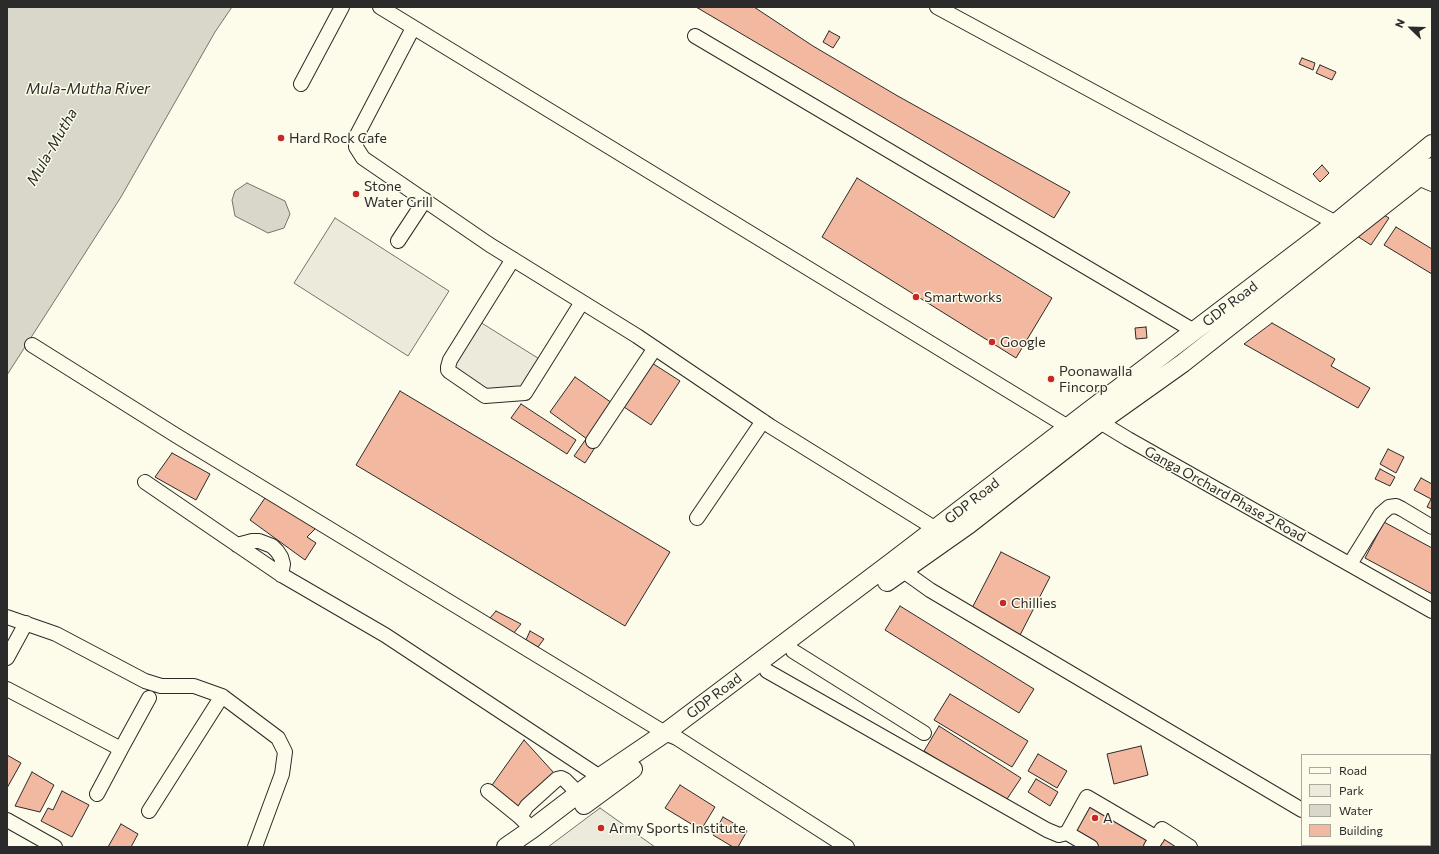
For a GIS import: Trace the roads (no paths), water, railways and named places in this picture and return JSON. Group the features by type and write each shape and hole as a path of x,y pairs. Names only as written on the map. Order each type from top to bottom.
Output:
{"main road":[{"name":"GDP Road","path":"1094,416 1194,331 1430,149"},
{"name":"GDP Road","path":"506,847 526,823 580,794 600,777 671,736 1068,427 1094,416 1183,363 1427,176"},
{"path":"525,847 671,736 716,710 902,570 968,525 1094,416"}],"street":[{"path":"301,84 342,7"},
{"path":"380,7 1068,427"},
{"path":"937,7 1336,223"},
{"path":"413,28 356,137 356,148 362,158 514,259 655,348 763,421 936,529"},
{"path":"695,36 1194,331"},
{"path":"398,240 425,200"},
{"path":"514,259 450,360 448,367 450,372 486,396 525,393 582,302"},
{"path":"32,345 177,436 671,736 847,847"},
{"path":"593,441 655,348"},
{"name":"Ganga Orchard Phase 2 Road","path":"1094,416 1133,442 1432,611"},
{"path":"697,518 763,421"},
{"path":"145,482 282,575 385,635 600,777"},
{"path":"1350,564 1381,514 1389,507 1396,506 1432,527"},
{"path":"902,570 930,590 1301,809"},
{"path":"7,617 56,634 145,681 161,686 194,686 222,696 278,738 285,752 282,774 255,847"},
{"path":"7,658 26,623"},
{"path":"793,651 924,733"},
{"path":"767,671 1062,838 1091,847"},
{"path":"7,689 120,749"},
{"path":"149,811 222,696"},
{"path":"97,794 120,749 149,698"},
{"path":"526,823 527,806 557,779 561,778 565,780 580,794"},
{"path":"488,791 526,823"},
{"path":"1062,838 1086,797 1154,842 1162,829 1190,847"},
{"path":"7,820 55,847"}],"water":[{"name":"Mula-Mutha River","path":"7,7 232,7 215,32 121,197 7,375"},
{"path":"247,183 285,201 290,214 284,228 268,233 235,216 232,200 235,191"}],"place":[{"name":"Hard Rock Cafe","path":"281,138"},
{"name":"Stone Water Grill","path":"356,194"},
{"name":"Smartworks","path":"916,297"},
{"name":"Google","path":"992,342"},
{"name":"Poonawalla Fincorp","path":"1051,379"},
{"name":"Chillies","path":"1003,603"},
{"name":"A","path":"1095,818"},
{"name":"Army Sports Institute","path":"601,828"}],"water label":[{"name":"Mula-Mutha","path":"52,147"}]}
